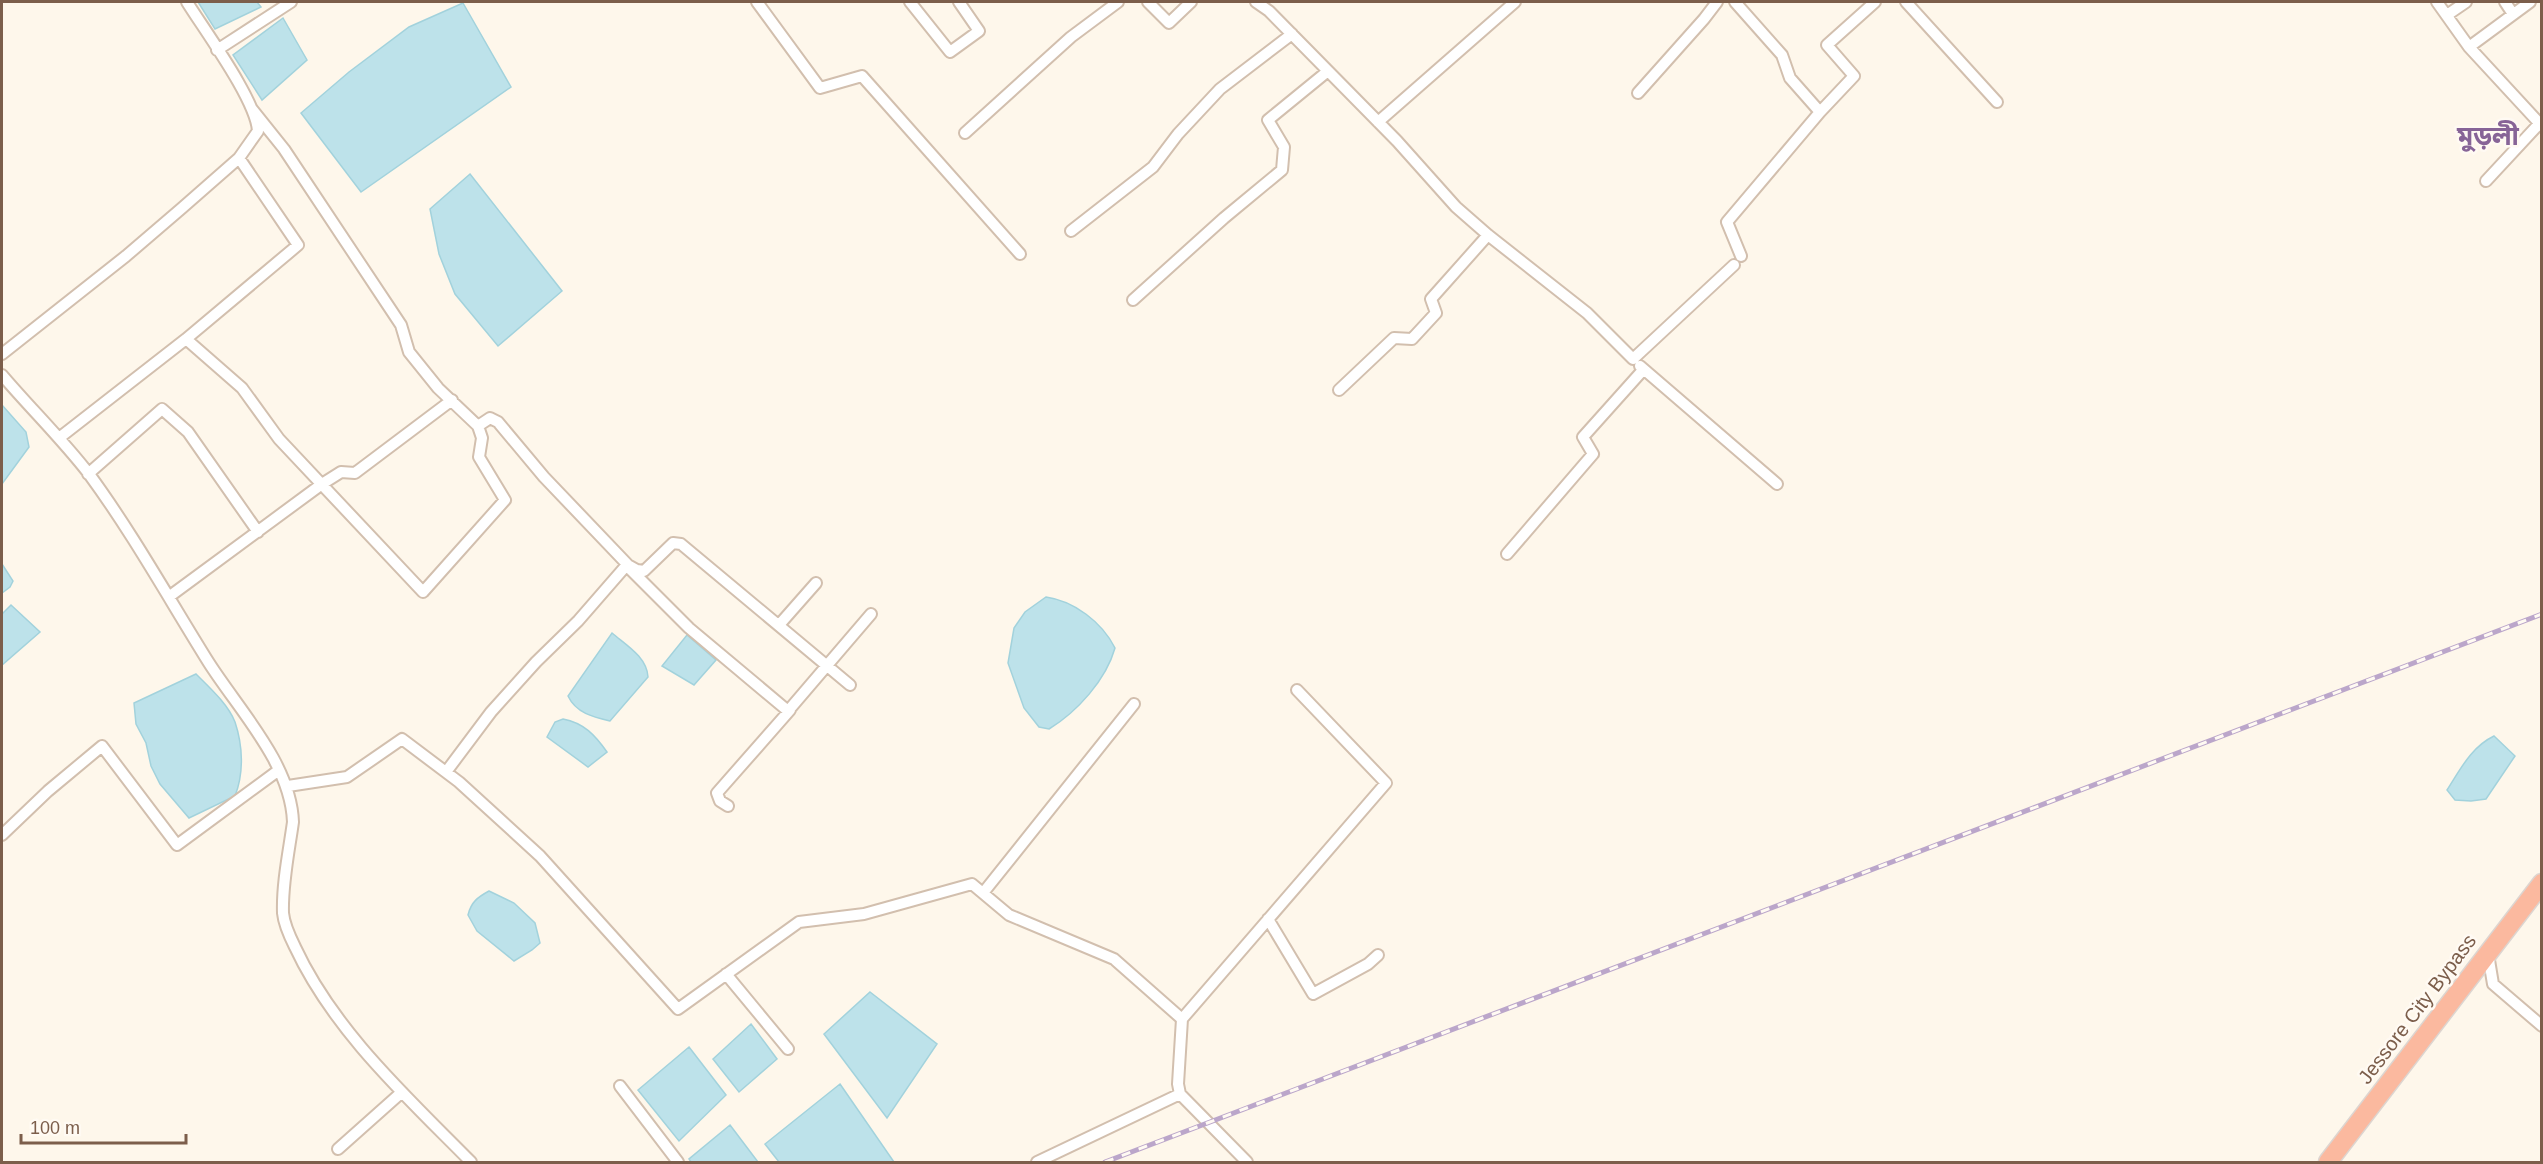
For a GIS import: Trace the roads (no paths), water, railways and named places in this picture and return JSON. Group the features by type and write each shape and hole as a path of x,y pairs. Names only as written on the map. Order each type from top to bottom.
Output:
{"highway":[{"name":"Jessore City Bypass","path":"2328,1162 2541,883"}],"street":[{"path":"186,339 242,388 279,440 423,592 505,500 479,457 482,438 478,426 438,388 409,352 401,325 284,149 252,109 187,2"},
{"path":"217,50 291,2"},
{"path":"757,2 820,88 862,76 1020,254"},
{"path":"910,2 950,52 979,32 959,2"},
{"path":"965,133 1071,37 1118,2"},
{"path":"1148,2 1169,23 1191,2"},
{"path":"1256,2 1269,11 1378,122 1456,207 1488,236 1587,313 1643,370 1777,484"},
{"path":"1378,122 1515,2"},
{"path":"1638,93 1704,20 1717,2"},
{"path":"1735,2 1782,55 1790,78 1820,112"},
{"path":"1633,359 1737,260 1727,222 1820,112 1854,76 1827,45 1875,2"},
{"path":"1906,2 1997,102"},
{"path":"2437,2 2469,47 2540,124 2486,181"},
{"path":"2447,15 2466,2"},
{"path":"2505,2 2513,14"},
{"path":"2469,47 2530,2"},
{"path":"1071,231 1153,167 1178,134 1220,89 1292,34"},
{"path":"1133,300 1224,218 1282,170 1284,147 1268,120 1328,71"},
{"path":"2,354 126,256 239,158 258,131 252,109"},
{"path":"59,438 186,339 298,245 239,158"},
{"path":"1339,390 1394,338 1412,339 1436,313 1431,299 1488,236"},
{"path":"1507,554 1593,454 1583,437 1643,370"},
{"path":"2,375 88,474 170,597 209,663 288,786 293,822 283,914 289,935 305,968 357,1040 402,1092 471,1162"},
{"path":"170,597 322,484 341,472 355,473 452,400"},
{"path":"88,474 162,409 188,432 258,532"},
{"path":"478,426 490,418 498,422 549,483 628,564 637,570 644,571 674,543 681,544 850,685"},
{"path":"446,772 498,703 578,621 626,567 689,628 785,710 790,710"},
{"path":"778,626 816,583"},
{"path":"728,806 720,801 717,793 871,614"},
{"path":"1247,1162 1180,1094 1178,1084 1182,1019 1386,783 1297,690"},
{"path":"982,893 1134,704"},
{"path":"288,786 347,777 402,739 446,772 540,856 678,1009 799,922 864,914 972,884 1009,915 1114,959 1182,1019"},
{"path":"2,835 48,791 102,746 177,845 279,770"},
{"path":"1268,919 1313,994 1368,964 1378,955"},
{"path":"2487,954 2493,984 2541,1026"},
{"path":"726,974 788,1049"},
{"path":"620,1086 678,1162"},
{"path":"338,1149 402,1092"},
{"path":"1037,1162 1180,1094"}],"water":[{"path":"198,2 257,2 261,7 215,29"},
{"path":"463,3 511,87 361,192 301,113 349,72 409,27"},
{"path":"283,18 307,60 262,100 233,55"},
{"path":"470,174 562,291 498,346 455,294 439,254 430,209"},
{"path":"2,405 26,432 29,447 2,484"},
{"path":"2,564 13,581 10,587 2,593"},
{"path":"1046,597 1067,603 1086,614 1103,630 1115,648 1098,683 1070,714 1049,729 1039,727 1024,708 1008,663 1014,628 1025,612"},
{"path":"11,605 40,632 2,665 2,614"},
{"path":"612,633 640,657 648,677 610,721 591,716 580,710 568,696"},
{"path":"687,635 716,660 694,685 662,666"},
{"path":"196,674 218,696 232,715 240,740 241,769 235,796 189,818 160,784 151,766 146,743 136,724 134,703"},
{"path":"563,719 577,723 588,731 607,752 588,767 547,737 555,722"},
{"path":"2494,736 2515,756 2486,799 2455,800 2447,790 2472,753"},
{"path":"489,891 514,903 535,923 540,943 514,961 477,931 468,915 476,900"},
{"path":"870,992 937,1044 887,1118 824,1034"},
{"path":"751,1024 777,1059 739,1092 713,1059"},
{"path":"689,1047 726,1095 679,1141 638,1090"},
{"path":"840,1084 894,1162 779,1162 765,1144"},
{"path":"730,1125 758,1162 691,1162 689,1159"}],"railway":[{"path":"1105,1162 2542,614"}],"district":[{"name":"মুড়লী","path":"2488,136"}]}
